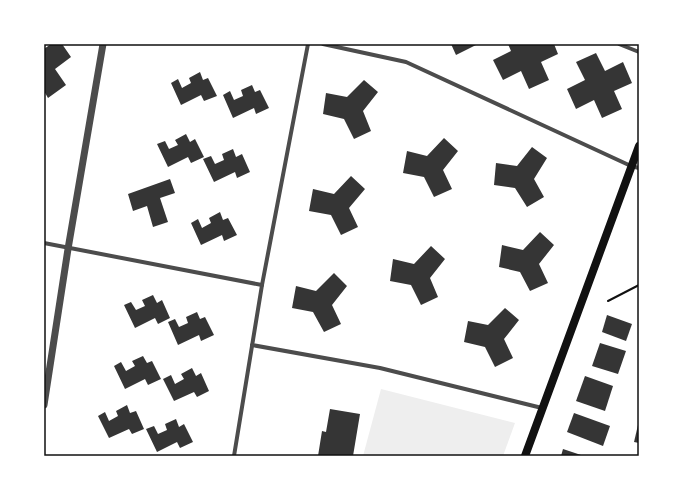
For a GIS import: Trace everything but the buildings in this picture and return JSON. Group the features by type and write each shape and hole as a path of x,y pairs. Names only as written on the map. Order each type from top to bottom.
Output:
{"main road":[{"path":"635,167 639,146"},
{"path":"525,456 639,154"}],"street":[{"path":"44,404 68,249 103,44"},
{"path":"234,456 262,286 308,44"},
{"path":"323,44 406,62 635,167"},
{"path":"619,44 639,52"},
{"path":"44,243 68,249 262,286"},
{"path":"252,345 380,368 543,408"}],"path":[{"path":"608,301 639,285"}],"shaded area":[{"path":"381,389 515,423 503,456 363,456"}]}
